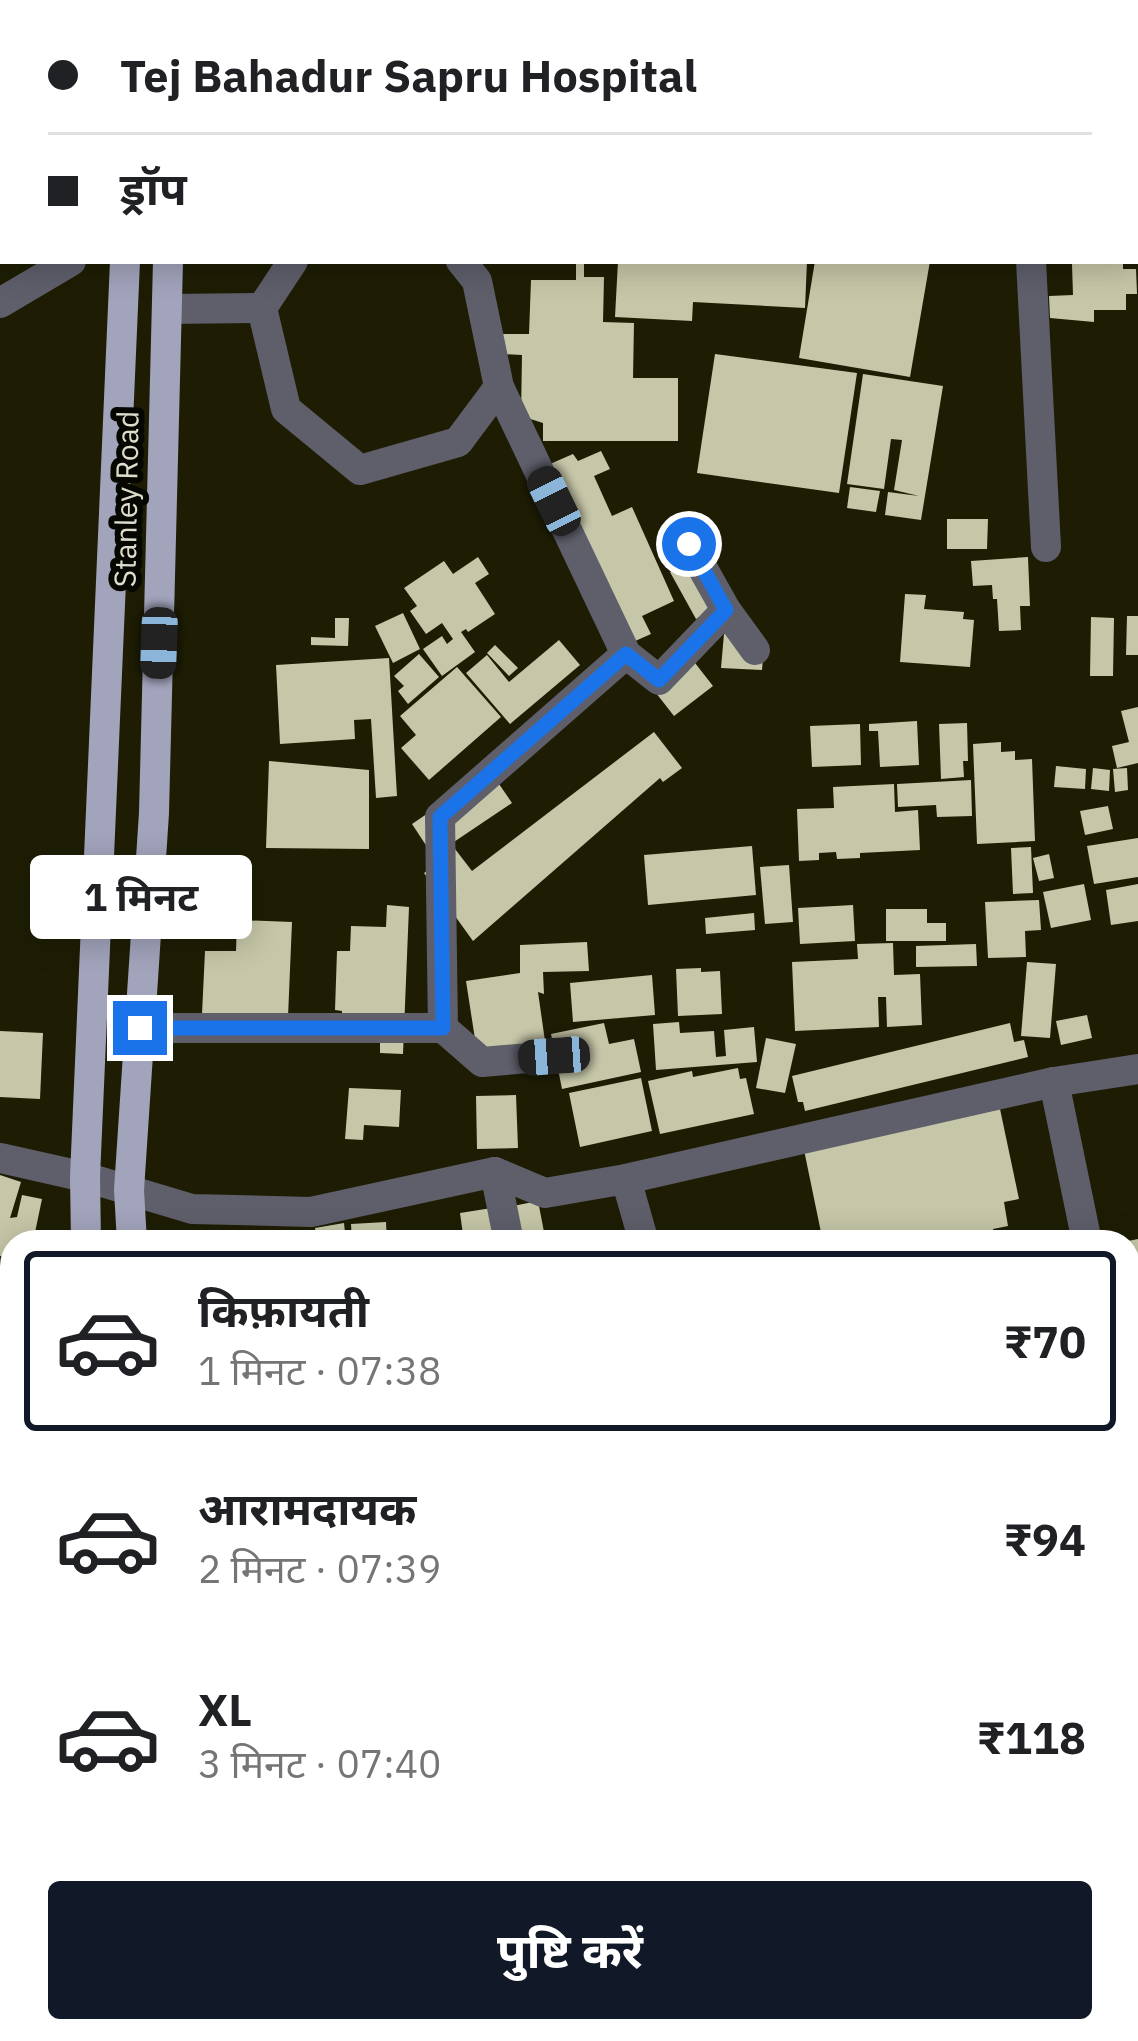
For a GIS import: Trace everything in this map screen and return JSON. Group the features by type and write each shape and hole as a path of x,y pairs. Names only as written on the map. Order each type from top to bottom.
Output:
{"main road":[{"name":"Stanley Road","path":"86,1230 125,264"},
{"name":"Stanley Road","path":"131,1230 129,1190 154,790 168,264"}],"street":[{"path":"0,303 66,264"},
{"path":"291,264 262,308 286,409 360,470 458,442 499,387"},
{"path":"1031,264 1046,547"},
{"path":"476,268 499,387 626,654 659,680 726,610"},
{"path":"166,309 262,308"},
{"path":"689,544 755,650"},
{"path":"443,1028 440,817 626,654"},
{"path":"140,1028 443,1028 482,1062 554,1056"},
{"path":"0,1158 192,1209 311,1212 495,1172 545,1193 1054,1082 1138,1069"},
{"path":"1054,1082 1085,1230"},
{"path":"495,1172 507,1230"},
{"path":"626,1178 641,1230"}],"building":[{"path":"576,264 584,264 584,277 604,277 603,322 634,323 633,378 678,378 678,441 543,441 543,423 521,416 522,355 500,354 500,334 529,334 531,280 576,280"},
{"path":"618,264 807,264 805,308 693,302 692,321 615,317"},
{"path":"815,264 929,264 910,377 799,358"},
{"path":"1072,264 1123,264 1123,269 1136,269 1137,294 1126,294 1126,310 1094,310 1094,322 1050,318 1049,296 1073,295"},
{"path":"715,354 857,373 839,493 697,473"},
{"path":"863,374 943,386 921,520 885,515 888,492 919,496 894,490 902,440 891,439 884,489 847,484"},
{"path":"601,451 610,469 594,476 612,516 632,507 674,601 642,616 651,634 633,642 550,464 573,454 578,461"},
{"path":"850,487 880,491 876,512 847,508"},
{"path":"947,519 988,519 987,549 947,549"},
{"path":"679,531 720,605 696,619 670,572 676,569 661,541"},
{"path":"478,557 489,574 475,583 495,614 461,632 475,652 442,676 423,649 442,636 447,644 453,639 442,623 426,634 410,611 417,606 404,588 444,561 453,574"},
{"path":"1028,557 1030,606 1020,606 1021,630 999,631 992,585 973,586 971,561"},
{"path":"905,594 926,595 924,609 964,612 963,619 974,620 970,667 900,662"},
{"path":"403,613 420,649 393,663 375,626"},
{"path":"1127,616 1138,616 1138,655 1126,655"},
{"path":"1091,617 1114,618 1113,676 1090,676"},
{"path":"335,618 349,618 348,646 311,645 311,637 335,638"},
{"path":"724,634 748,635 764,647 762,670 721,668"},
{"path":"559,640 580,665 510,724 466,673 487,655 509,682"},
{"path":"495,645 518,668 509,676 487,653"},
{"path":"419,654 439,677 408,704 398,691 404,686 394,676"},
{"path":"389,658 397,796 376,798 371,719 354,720 355,739 280,744 276,665"},
{"path":"695,663 713,686 674,716 656,693"},
{"path":"457,667 501,717 429,780 401,748 416,735 400,716"},
{"path":"1138,707 1138,763 1117,768 1112,746 1129,742 1121,711"},
{"path":"917,721 919,765 880,767 878,731 869,731 869,724"},
{"path":"967,723 964,777 941,779 939,724"},
{"path":"860,724 861,765 812,767 810,726"},
{"path":"654,732 682,768 663,782 660,778 473,941 424,873 455,849 472,871"},
{"path":"1001,742 1001,752 1015,751 1015,760 1032,759 1035,841 977,844 973,744"},
{"path":"269,761 369,770 369,849 266,848"},
{"path":"1056,766 1086,769 1085,789 1054,787"},
{"path":"1093,768 1110,770 1109,791 1091,789"},
{"path":"1127,768 1128,790 1115,792 1113,769"},
{"path":"490,771 512,803 433,856 412,824"},
{"path":"971,780 972,816 937,817 936,805 898,807 897,784"},
{"path":"894,784 895,812 918,810 920,850 837,859 836,852 819,853 819,860 799,861 797,809 834,808 833,787"},
{"path":"1108,806 1113,829 1085,835 1080,811"},
{"path":"1138,838 1138,877 1094,884 1087,846"},
{"path":"752,846 756,895 648,905 644,855"},
{"path":"1031,847 1033,893 1013,894 1011,848"},
{"path":"1049,854 1054,878 1039,881 1033,858"},
{"path":"789,865 793,922 765,924 760,867"},
{"path":"1084,884 1091,920 1051,928 1043,892"},
{"path":"1138,884 1138,921 1111,925 1106,890"},
{"path":"1039,900 1041,930 1025,931 1026,957 988,958 985,902"},
{"path":"387,905 409,907 403,1054 380,1053 380,1038 341,1036 342,1011 335,1010 337,951 350,951 351,926 386,927"},
{"path":"853,905 855,941 800,944 798,908"},
{"path":"886,909 927,909 927,923 946,923 946,941 886,941"},
{"path":"754,913 755,930 706,934 705,918"},
{"path":"237,920 292,922 288,1017 202,1014 205,951 236,951"},
{"path":"587,942 589,971 543,972 544,994 538,992 545,1041 477,1052 466,981 520,973 520,945"},
{"path":"893,943 894,975 920,974 922,1025 887,1027 886,997 878,997 879,1027 795,1031 792,962 858,959 857,944"},
{"path":"976,944 977,966 916,967 916,946"},
{"path":"1027,962 1056,964 1050,1038 1021,1036"},
{"path":"701,968 701,972 720,971 722,1014 678,1016 676,969"},
{"path":"652,975 655,1015 573,1022 570,983"},
{"path":"1087,1015 1092,1038 1061,1045 1056,1021"},
{"path":"679,1022 680,1033 714,1031 716,1057 726,1056 724,1030 754,1027 757,1062 656,1070 653,1024"},
{"path":"604,1023 609,1044 634,1039 641,1072 562,1089 551,1034"},
{"path":"1010,1023 1014,1042 1024,1040 1028,1057 805,1111 803,1102 798,1102 792,1076"},
{"path":"0,1031 43,1033 40,1099 0,1097"},
{"path":"766,1038 796,1044 785,1093 756,1088"},
{"path":"738,1068 740,1079 746,1078 754,1114 660,1134 648,1081 692,1071 693,1077"},
{"path":"641,1078 652,1131 580,1147 569,1093"},
{"path":"349,1088 401,1090 399,1127 364,1125 363,1140 345,1139"},
{"path":"516,1095 518,1148 477,1149 476,1096"},
{"path":"1000,1109 1019,1199 1004,1202 1008,1226 993,1230 821,1230 804,1150"},
{"path":"0,1175 21,1182 10,1218 17,1217 22,1195 42,1199 36,1230 0,1230"},
{"path":"538,1201 544,1230 518,1230 513,1206"},
{"path":"498,1207 501,1230 462,1230 460,1213"},
{"path":"386,1222 386,1230 351,1230 351,1224"},
{"path":"344,1223 345,1230 315,1230"}],"route":[{"path":"140,1028 443,1028 440,817 626,654 659,680 726,610 689,544"}]}
